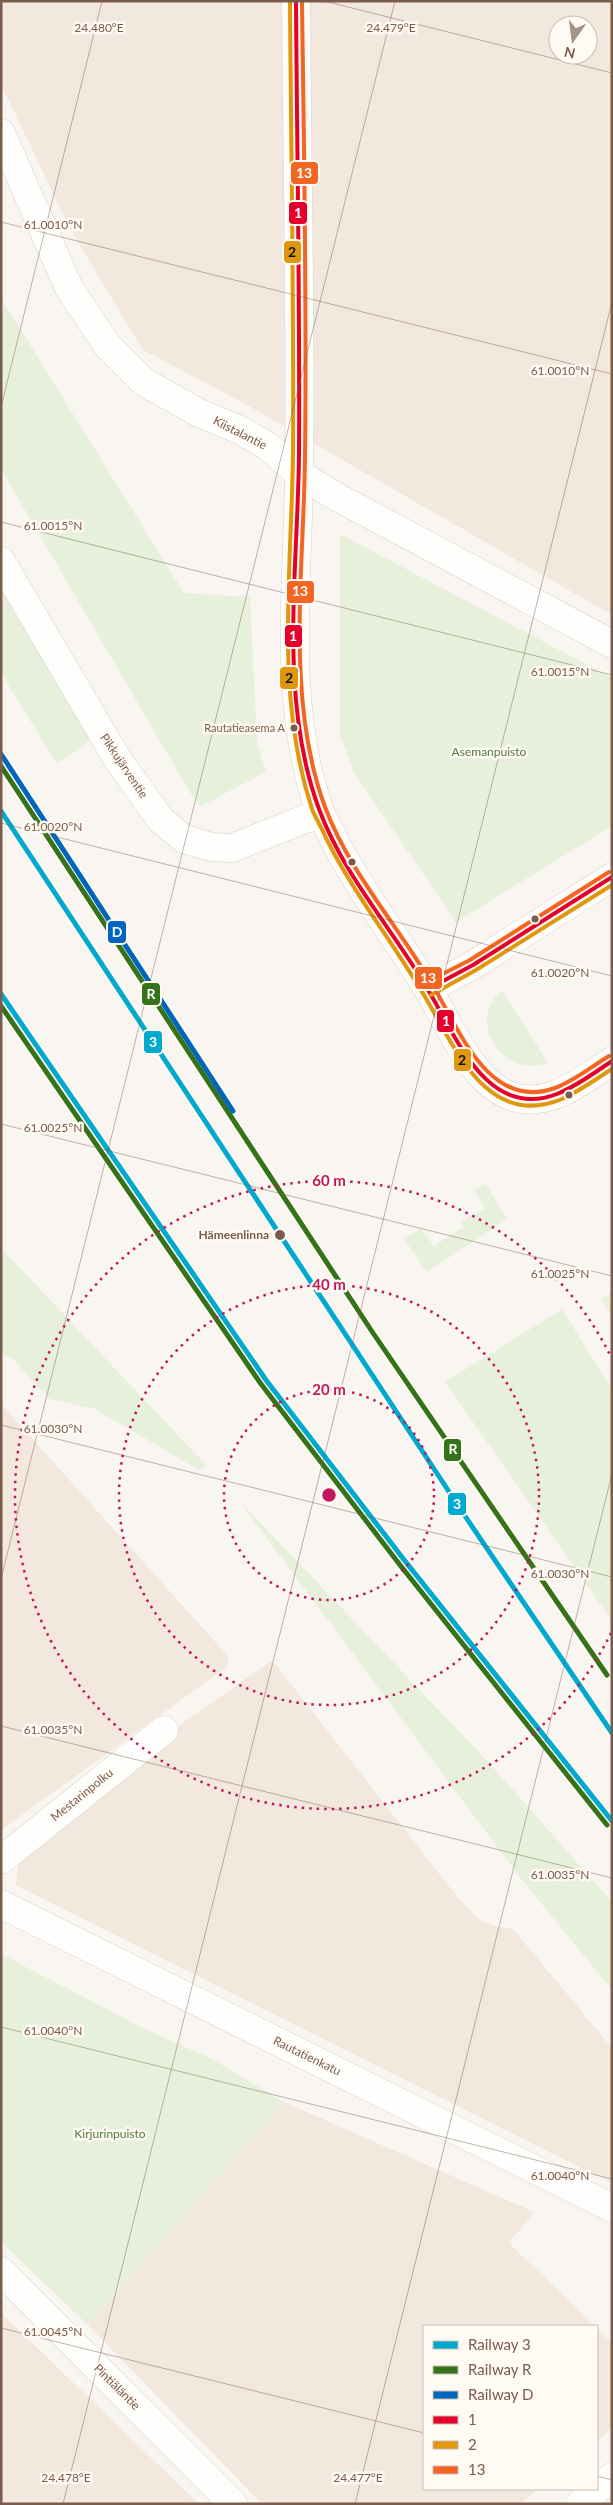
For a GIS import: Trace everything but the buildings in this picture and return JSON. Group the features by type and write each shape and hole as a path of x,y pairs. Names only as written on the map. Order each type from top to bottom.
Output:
{"street":[{"path":"296,1 300,474 296,589 297,700 302,742 320,813 354,876 428,989 470,1062 487,1082 501,1091 526,1099 550,1097 612,1061"},
{"name":"Kiistalantie","path":"1,133 69,288 106,345 144,382 199,413 240,430 269,447 300,474 337,497 612,644"},
{"name":"Pikkujärventie","path":"1,561 118,760 161,820 184,839 211,847 232,848 320,813"},
{"path":"428,989 473,965 612,877"},
{"name":"Mestarinpolku","path":"1,1860 164,1730"},
{"name":"Rautatienkatu","path":"1,1904 612,2208"},
{"name":"Pintiäläntie","path":"1,2271 233,2504"},
{"path":"598,2489 612,2478"},
{"path":"580,2504 597,2490"}],"shaded area":[{"path":"1,1 612,1 612,615 240,401 143,350 69,227 1,84"},
{"path":"1,1404 228,1656 227,1667 1,1830"},
{"path":"270,1662 276,1665 455,1894 479,1920 498,1927 513,1929 612,2048 612,2183 16,1885 18,1865 184,1722"},
{"path":"284,2102 534,2212 509,2243 594,2325 423,2325 423,2490 537,2490 520,2504 262,2504 88,2325"},
{"path":"1,2313 199,2504 1,2504"},
{"path":"598,2329 612,2343 612,2428 598,2440"}],"green space":[{"path":"1,298 184,593 250,597 257,743 266,772 201,806 191,794 1,469"},
{"name":"Asemanpuisto","path":"340,534 612,678 612,826 456,922 355,774 340,736"},
{"path":"1,584 90,740 57,764 1,673"},
{"path":"502,990 548,1063 532,1066 517,1063 505,1056 495,1045 489,1032 487,1017 491,1003"},
{"path":"486,1184 507,1219 427,1272 404,1239 421,1228 434,1246 464,1227 461,1222 485,1208 474,1190"},
{"path":"1,1248 206,1465 199,1470 95,1409 49,1399 13,1359 1,1353"},
{"path":"612,1292 612,1317 601,1299"},
{"path":"562,1309 612,1390 612,1621 445,1382"},
{"path":"237,1498 490,1764 612,1902 612,1990 518,1875"},
{"name":"Kirjurinpuisto","path":"1,1954 143,2028 214,2060 284,2102 88,2325 1,2242"}],"rail line":[{"name":"D","path":"1,754 233,1111"},
{"name":"R","path":"1,766 373,1333 607,1675"},
{"name":"3","path":"1,811 465,1516 612,1733"},
{"name":"3","path":"1,994 266,1380 405,1561 612,1821"},
{"name":"R","path":"1,1006 261,1384 400,1565 607,1825"}],"transit line":[{"name":"2","path":"290,1 293,451 288,632 289,677 300,765 312,809 337,859 416,981 464,1063 478,1080 495,1095 514,1104 536,1105 569,1096 612,1069"},
{"name":"1","path":"296,1 299,454 293,633 298,723 306,767 319,809 342,858 417,972 453,1034 479,1072 494,1086 512,1096 533,1099 564,1091 612,1061"},
{"name":"13","path":"302,1 306,399 300,633 301,678 305,722 313,766 325,807 348,855 422,968 468,1047 496,1079 513,1089 533,1092 555,1088 576,1078 609,1056"},
{"name":"13","path":"425,983 470,960 609,872"},
{"name":"1","path":"428,989 473,965 612,877"},
{"name":"2","path":"431,995 476,970 612,885"}],"place":[{"name":"Rautatieasema A","path":"294,728"},
{"name":"Hämeenlinna","path":"280,1235"}]}
